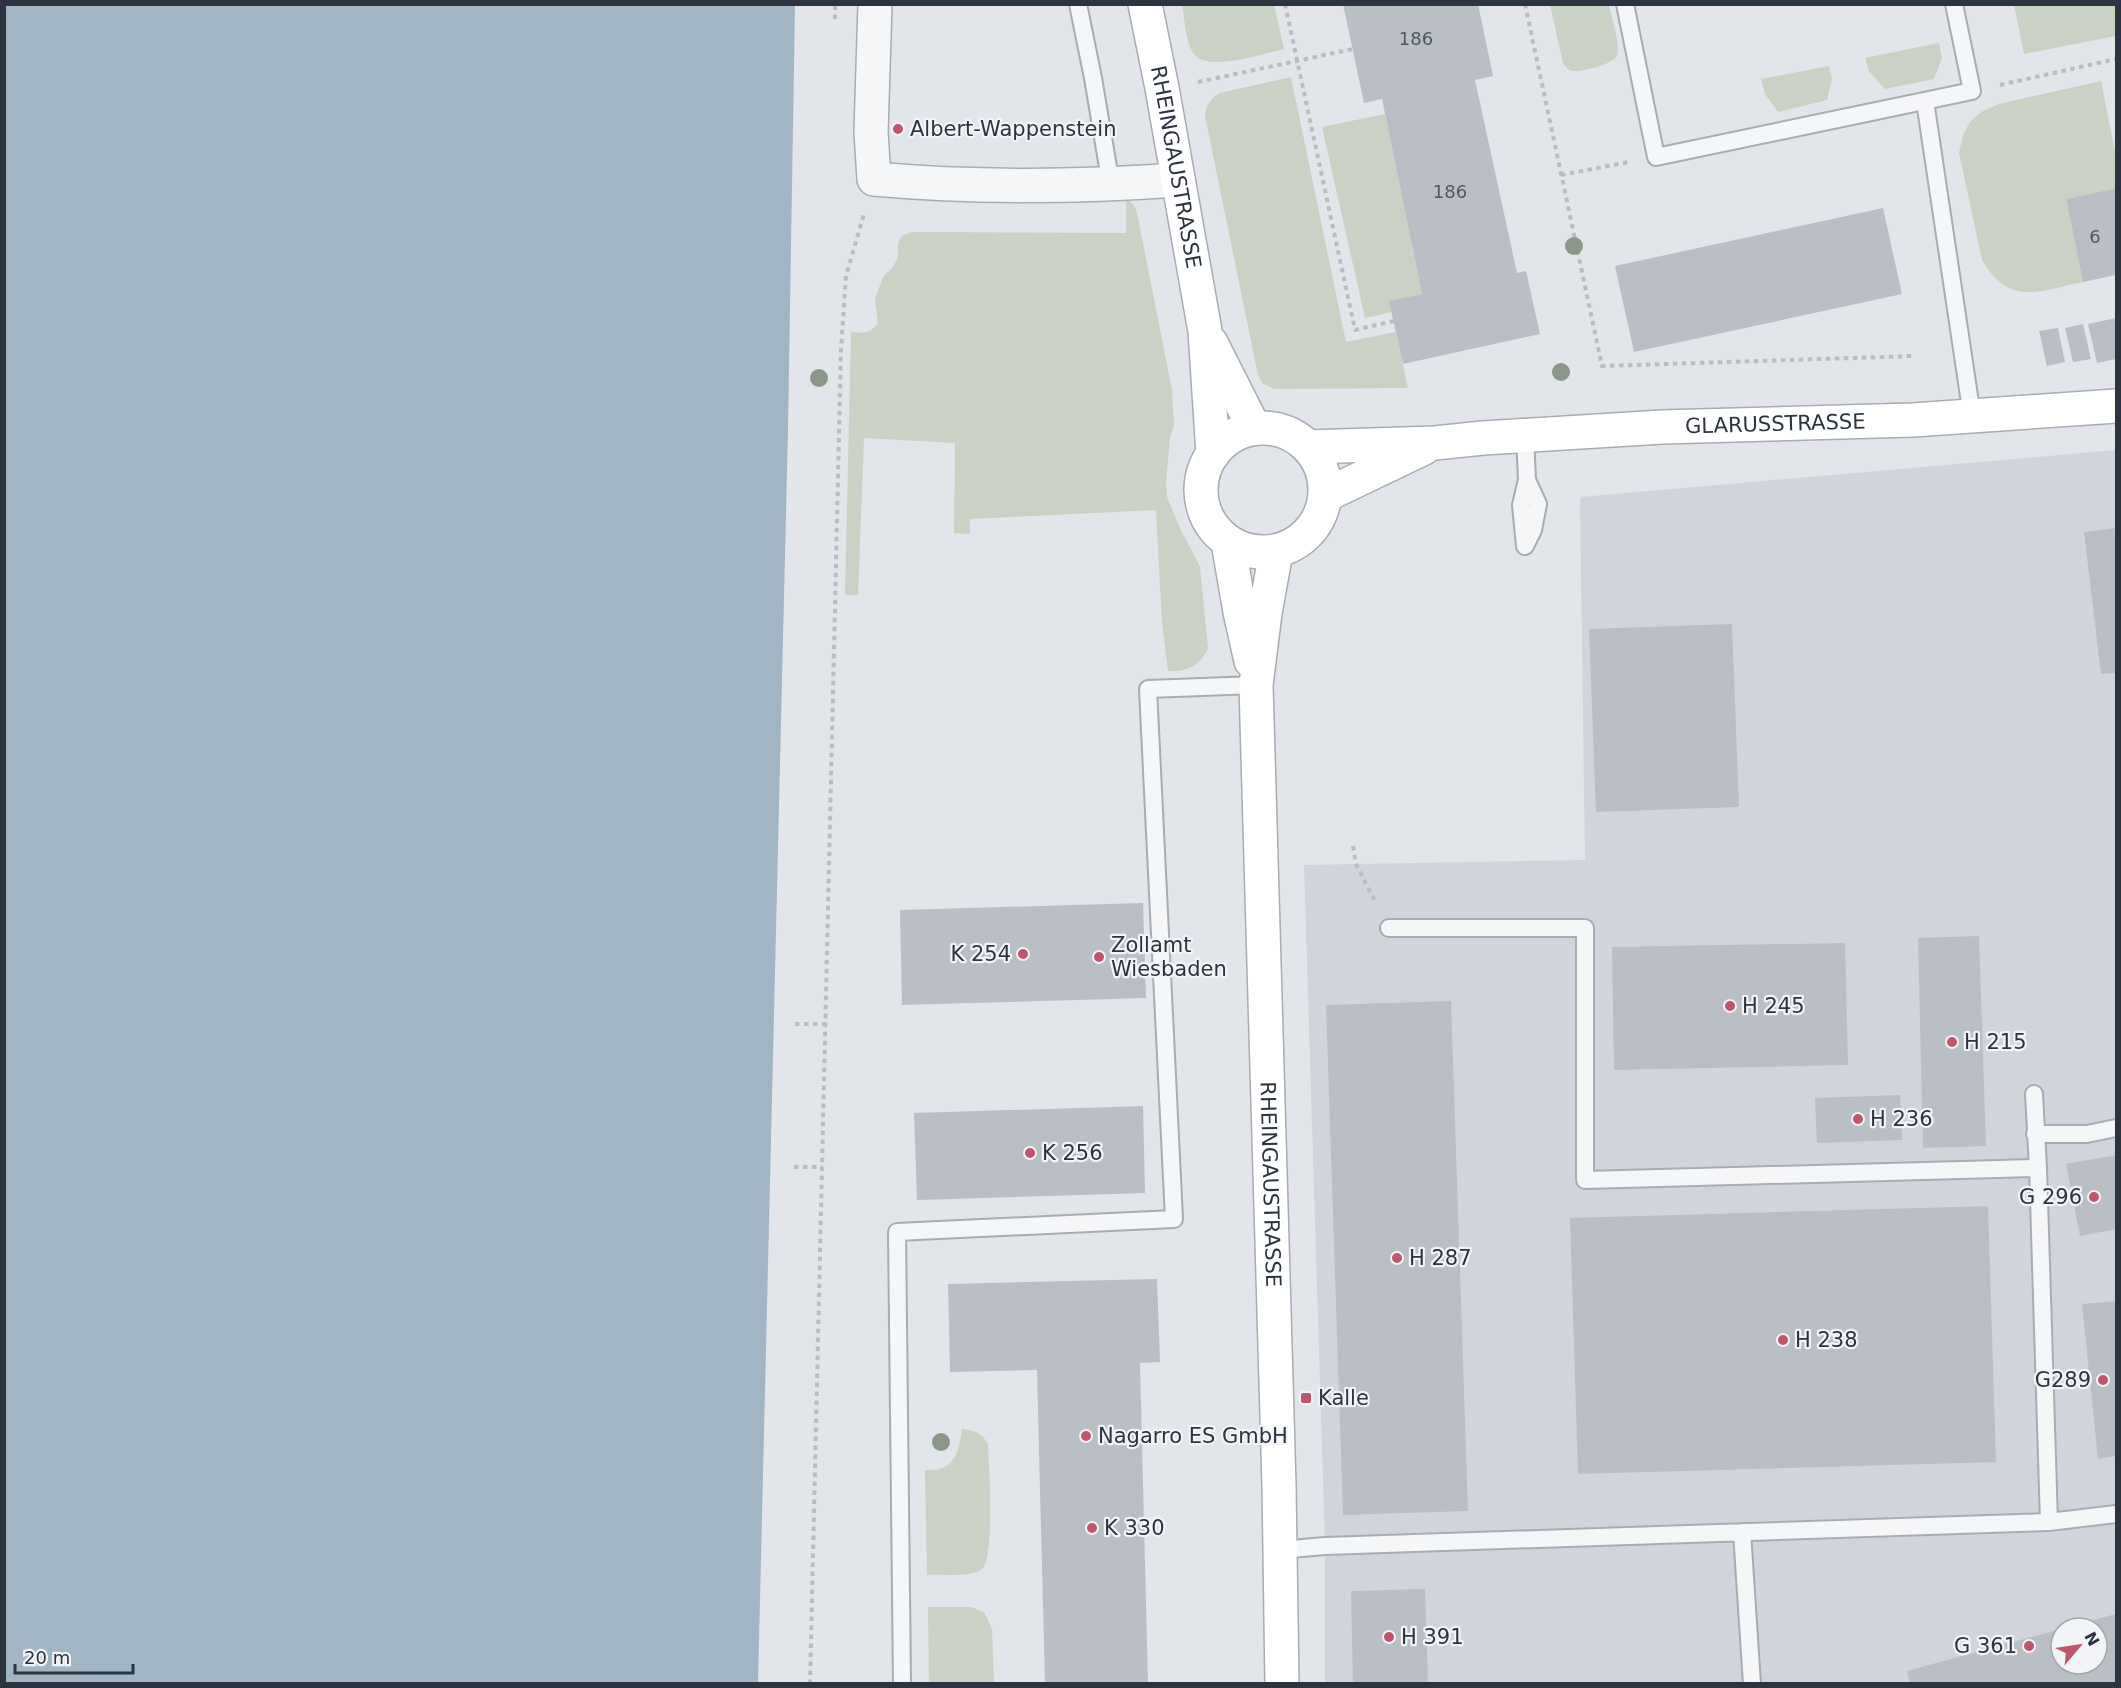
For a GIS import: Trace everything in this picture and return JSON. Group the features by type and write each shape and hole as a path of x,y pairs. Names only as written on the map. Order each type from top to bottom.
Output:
{"street":[{"path":"875,4 871,132 874,178 921,183 1111,185 1178,180"},
{"name":"RHEINGAUSTRASSE","path":"1145,4 1205,331 1213,454"},
{"name":"RHEINGAUSTRASSE","path":"1205,331 1254,428 1229,438 1213,454 1205,468 1201,487 1203,507 1211,524 1228,542 1241,549 1260,553 1276,552 1263,624 1256,685 1282,1683"},
{"name":"GLARUSSTRASSE","path":"1308,447 1435,443 1662,427 1913,420 2116,406"},
{"path":"1254,428 1269,428 1297,438 1316,457 1323,471 1326,495 1323,510 1313,528 1298,542 1276,552"},
{"name":"GLARUSSTRASSE","path":"1326,495 1435,443"},
{"name":"RHEINGAUSTRASSE","path":"1228,542 1256,685"}],"lane":[{"path":"1078,4 1111,185"},
{"path":"1625,4 1656,157 1972,91 1954,4"},
{"path":"1925,101 1972,416"},
{"path":"1525,435 1527,480"},
{"path":"902,1683 897,1232 1174,1219 1148,689 1256,685"},
{"path":"1389,928 1585,928 1585,1180 2038,1168"},
{"path":"2034,1094 2049,1522"},
{"path":"2035,1134 2087,1134 2116,1128"},
{"path":"1280,1550 1325,1546 2049,1522 2116,1514"},
{"path":"1742,1532 1752,1683"}],"path":[{"path":"1285,4 1355,330 1394,321"},
{"path":"1525,4 1602,366 1915,356"},
{"path":"1217,79 1353,49"},
{"path":"1972,91 2116,59"},
{"path":"1562,175 1656,157"},
{"path":"810,1683 841,349 846,276 874,178"},
{"path":"1353,846 1356,864 1389,928"},
{"path":"795,1024 826,1024"},
{"path":"794,1167 822,1167"}],"shaded area":[{"path":"2116,450 2116,1683 1325,1683 1325,1546 1304,865 1585,860 1581,497"}],"green space":[{"path":"1182,5 1274,5 1284,49 1223,62 1201,59 1191,49"},
{"path":"1550,5 1609,5 1617,38 1617,56 1604,65 1591,69 1569,70 1563,63"},
{"path":"2014,5 2116,5 2116,36 2024,54"},
{"path":"1939,43 1942,58 1934,79 1885,89 1869,71 1865,58"},
{"path":"1829,66 1832,79 1827,100 1778,112 1765,94 1761,79"},
{"path":"1291,77 1346,342 1396,332 1408,388 1274,389 1262,383 1258,375 1205,116 1209,103 1220,93"},
{"path":"2101,81 2116,157 2116,188 2066,199 2083,282 2039,291 2014,290 2003,285 1982,260 1959,153 1963,135 1970,122 1981,112 1999,104"},
{"path":"1385,114 1422,294 1390,301 1392,312 1365,318 1322,127"},
{"path":"1126,198 1134,205 1137,213 1172,390 1174,425 1170,438 1167,497 1200,567 1208,648 1205,654 1193,667 1168,671 1162,623 1156,510 970,519 970,534 954,533 955,443 864,438 858,595 845,595 851,332 866,332 878,323 875,299 883,277 893,267 898,257 898,243 902,236 912,232 1126,233"},
{"path":"962,1429 977,1433 988,1444 990,1530 986,1561 982,1569 971,1574 927,1575 925,1470 943,1468 949,1464 957,1453"},
{"path":"928,1607 971,1607 984,1612 992,1629 994,1683 929,1683"}],"water":[{"path":"5,4 795,5 788,429 758,1683 5,1683"}],"building":[{"path":"1343,4 1478,4 1493,76 1475,80 1517,273 1526,271 1540,334 1403,364 1389,301 1422,294 1382,99 1364,103"},
{"path":"2116,188 2116,275 2083,282 2066,199"},
{"path":"1883,208 1902,294 1634,352 1615,266"},
{"path":"2116,318 2116,359 2097,363 2088,324"},
{"path":"2083,324 2091,359 2073,362 2065,328"},
{"path":"2058,328 2065,362 2047,366 2039,331"},
{"path":"2116,528 2116,673 2101,674 2084,532"},
{"path":"1732,624 1739,807 1596,812 1589,629"},
{"name":"K 254","path":"1143,903 1146,998 902,1005 900,910"},
{"name":"H 215","path":"1979,936 1986,1146 1923,1148 1918,938"},
{"name":"H 245","path":"1845,943 1848,1065 1614,1070 1612,947"},
{"name":"H 287","path":"1451,1001 1468,1511 1343,1515 1326,1005"},
{"name":"H 236","path":"1900,1095 1902,1140 1817,1143 1815,1098"},
{"name":"K 256","path":"1143,1106 1145,1193 917,1200 914,1113"},
{"name":"G 296","path":"2116,1155 2116,1229 2080,1236 2066,1164"},
{"name":"H 238","path":"1988,1206 1996,1462 1578,1474 1570,1218"},
{"name":"K 330","path":"1157,1279 1160,1362 1140,1363 1148,1684 1045,1684 1037,1370 950,1372 948,1284"},
{"name":"G289","path":"2116,1301 2116,1456 2098,1459 2082,1304"},
{"name":"H 391","path":"1425,1589 1428,1684 1353,1684 1351,1591"},
{"name":"G 361","path":"2116,1614 2116,1684 1910,1684 1907,1671 2049,1632 2049,1676 2109,1676 2108,1616"}],"place":[{"name":"Albert-Wappenstein","path":"898,129"},
{"name":"K 254","path":"1023,954"},
{"name":"Zollamt Wiesbaden","path":"1099,957"},
{"name":"H 245","path":"1730,1006"},
{"name":"H 215","path":"1952,1042"},
{"name":"H 236","path":"1858,1119"},
{"name":"K 256","path":"1030,1153"},
{"name":"G 296","path":"2094,1197"},
{"name":"H 287","path":"1397,1258"},
{"name":"H 238","path":"1783,1340"},
{"name":"G289","path":"2103,1380"},
{"name":"Kalle","path":"1306,1398"},
{"name":"Nagarro ES GmbH","path":"1086,1436"},
{"name":"K 330","path":"1092,1528"},
{"name":"H 391","path":"1389,1637"},
{"name":"G 361","path":"2029,1646"}]}
